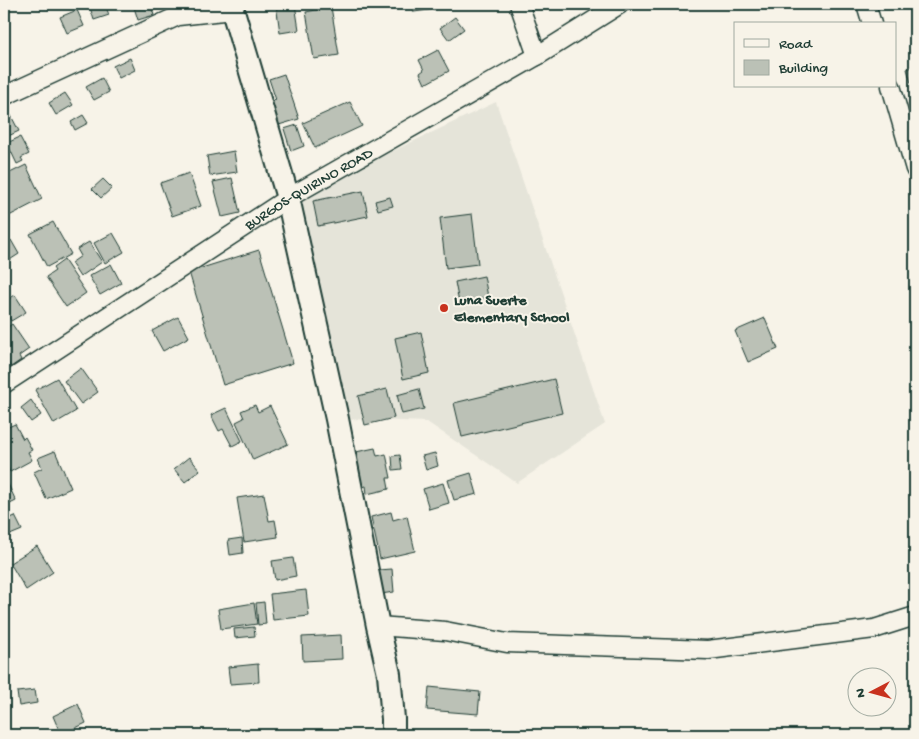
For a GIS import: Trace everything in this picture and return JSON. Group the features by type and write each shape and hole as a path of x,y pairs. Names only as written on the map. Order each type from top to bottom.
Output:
{"main road":[{"path":"232,7 288,198 337,419 389,674 393,735"}],"street":[{"path":"519,4 537,56"},
{"name":"BURGOS-QUIRINO ROAD","path":"4,384 288,198 537,56 620,4"},
{"path":"866,4 871,22"},
{"path":"4,96 178,16 232,7"},
{"path":"891,88 915,169"},
{"path":"378,626 445,631 507,644 708,650 874,629 915,616"}],"shaded area":[{"name":"Luna Suerte Elementary School","path":"496,102 605,424 517,483 427,422 349,419 294,198"}],"building":[{"path":"89,4 105,4 109,15 94,20"},
{"path":"133,4 150,4 154,15 138,20"},
{"path":"276,4 295,4 299,30 280,33"},
{"path":"413,4 435,4 436,9 414,12"},
{"path":"331,7 339,55 314,59 306,12"},
{"path":"77,10 84,26 67,33 60,17"},
{"path":"455,17 464,29 449,40 440,28"},
{"path":"438,50 449,71 425,84 420,73 424,70 419,60"},
{"path":"130,58 135,70 119,78 113,66"},
{"path":"915,66 915,97 907,69"},
{"path":"284,74 299,119 272,127 264,104 276,100 269,79"},
{"path":"102,78 109,92 94,100 86,87"},
{"path":"65,93 73,105 56,115 49,103"},
{"path":"350,102 362,126 315,148 303,123"},
{"path":"8,110 19,131 4,138 4,112"},
{"path":"83,115 88,123 75,130 71,122"},
{"path":"297,125 304,146 291,151 284,129"},
{"path":"20,137 29,154 21,158 23,161 17,164 7,143"},
{"path":"234,151 237,172 210,176 207,156"},
{"path":"26,165 42,199 9,216 4,206 4,176"},
{"path":"189,173 201,206 172,216 160,183"},
{"path":"232,178 240,213 222,217 213,182"},
{"path":"103,179 112,188 101,198 92,189"},
{"path":"363,191 368,216 318,226 313,201"},
{"path":"390,197 393,206 378,210 375,201"},
{"path":"472,214 478,264 446,268 440,218"},
{"path":"53,222 71,254 47,267 30,234"},
{"path":"113,233 124,252 105,263 94,243"},
{"path":"11,240 19,254 5,263 4,244"},
{"path":"89,242 102,262 80,277 71,263 81,256 77,249"},
{"path":"259,250 293,363 223,385 189,272"},
{"path":"64,260 86,293 66,307 46,277 55,271 53,268"},
{"path":"111,264 121,283 100,295 89,276"},
{"path":"484,276 488,297 459,303 455,282"},
{"path":"15,295 26,312 11,321 4,309 4,302"},
{"path":"178,317 189,337 163,351 152,331"},
{"path":"765,318 778,349 748,362 735,331"},
{"path":"12,324 29,349 19,356 21,360 11,367 4,356 4,330"},
{"path":"421,332 429,373 403,379 395,338"},
{"path":"81,368 98,392 81,404 64,381"},
{"path":"57,378 76,411 54,424 35,390"},
{"path":"554,379 562,413 462,437 454,403"},
{"path":"387,389 394,418 365,425 358,396"},
{"path":"419,389 424,409 402,414 397,395"},
{"path":"31,400 41,415 31,422 21,408"},
{"path":"255,405 258,412 270,406 288,444 253,460 236,422 244,418 241,411"},
{"path":"226,408 242,441 232,446 223,429 219,431 211,415"},
{"path":"15,424 23,439 25,437 32,450 28,452 32,460 10,472 4,460 4,429"},
{"path":"375,448 377,456 386,454 391,478 387,478 389,489 367,494 366,486 358,488 351,453"},
{"path":"55,451 71,488 46,499 34,472 42,468 38,458"},
{"path":"435,453 438,466 426,470 422,456"},
{"path":"400,455 402,469 393,470 392,456"},
{"path":"189,457 200,470 185,482 174,469"},
{"path":"471,473 477,494 454,500 448,480"},
{"path":"443,483 449,503 429,509 423,489"},
{"path":"8,484 16,501 4,507 4,486"},
{"path":"264,494 269,521 275,520 278,537 244,542 237,498"},
{"path":"391,512 393,520 407,516 415,551 380,559 371,517"},
{"path":"15,516 22,530 10,535 4,521"},
{"path":"242,538 243,553 230,555 228,540"},
{"path":"37,546 53,572 26,590 10,563"},
{"path":"293,558 296,576 275,580 272,561"},
{"path":"392,569 394,592 381,594 379,570"},
{"path":"306,590 309,616 273,620 270,594"},
{"path":"264,602 266,624 258,625 256,603"},
{"path":"254,603 257,624 221,629 218,609"},
{"path":"254,627 255,636 235,638 234,629"},
{"path":"341,635 342,659 303,661 302,637"},
{"path":"258,664 259,682 230,684 228,667"},
{"path":"429,687 480,692 478,714 427,710"},
{"path":"35,690 37,703 19,706 17,692"},
{"path":"78,704 86,723 61,735 53,716"}],"place":[{"name":"Luna Suerte Elementary School","path":"444,308"}]}
